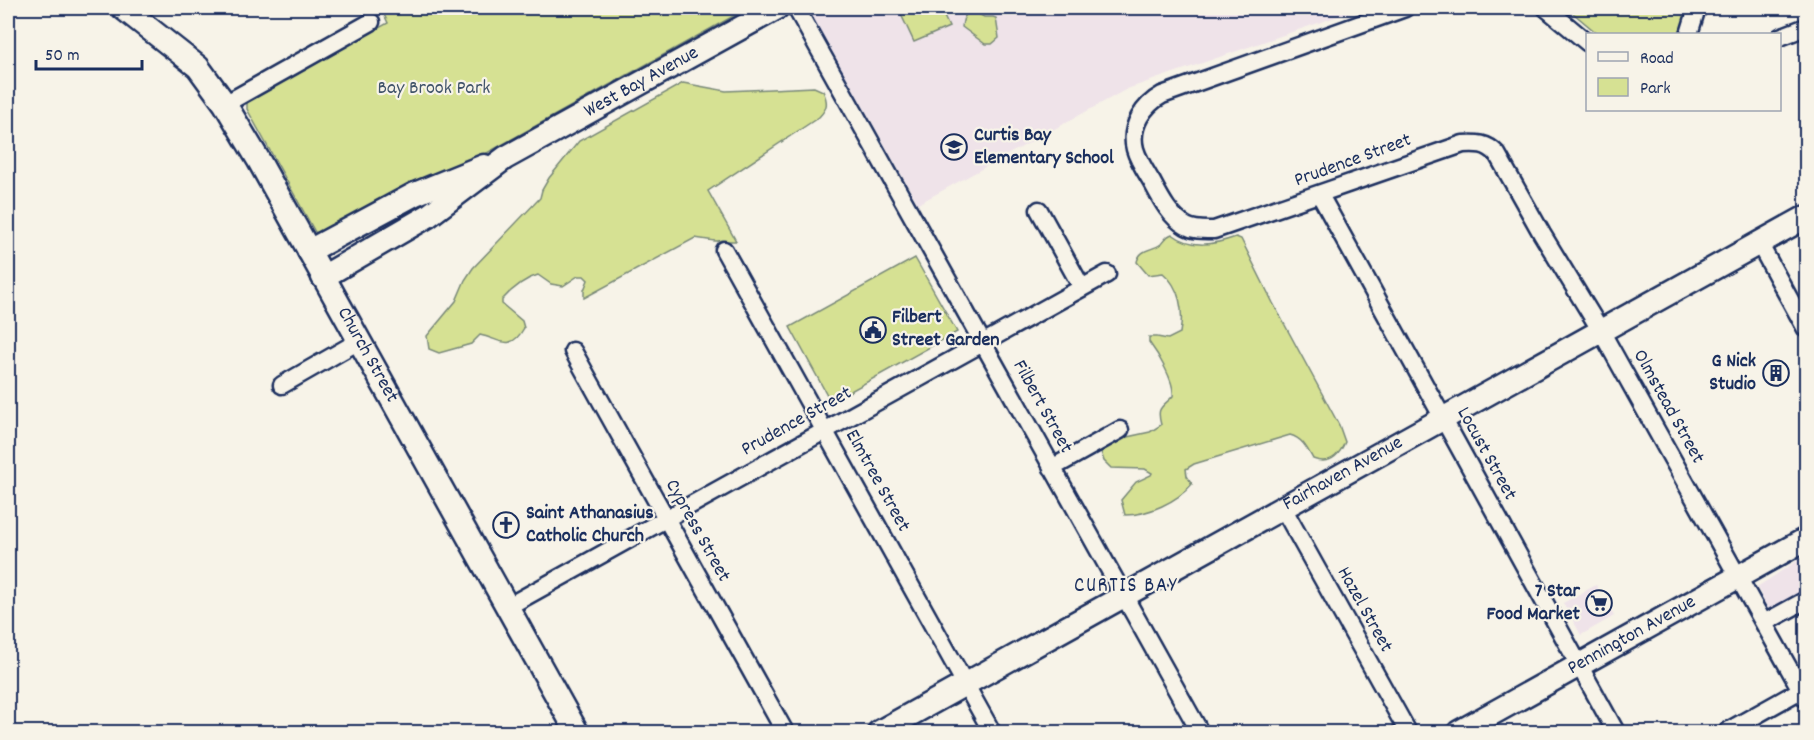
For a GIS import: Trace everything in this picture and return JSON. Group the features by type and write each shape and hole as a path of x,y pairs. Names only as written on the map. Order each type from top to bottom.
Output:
{"street":[{"name":"Church Street","path":"123,8 198,67 225,104 577,732"},
{"name":"West Bay Avenue","path":"309,251 415,194 505,158 777,8"},
{"name":"Filbert Street","path":"796,8 1200,732"},
{"name":"Prudence Street","path":"1405,8 1162,94 1154,99 1144,109 1134,129 1134,140 1140,160 1161,199 1177,219 1188,227 1214,231 1463,144 1483,144"},
{"path":"1545,8 1586,42"},
{"path":"1689,33 1697,8"},
{"path":"225,104 371,22"},
{"path":"1781,36 1806,27"},
{"name":"Olmstead Street","path":"1483,144 1497,154 1601,331 1805,692"},
{"name":"West Bay Avenue","path":"324,277 428,216 505,158"},
{"name":"Locust Street","path":"1320,195 1616,732"},
{"path":"1039,210 1082,288"},
{"name":"Fairhaven Avenue","path":"879,732 1806,217"},
{"path":"1759,243 1806,329"},
{"name":"Elmtree Street","path":"724,250 992,732"},
{"name":"Prudence Street","path":"507,607 1107,274"},
{"path":"282,386 359,341"},
{"name":"Cypress Street","path":"573,351 784,732"},
{"path":"1052,468 1120,430"},
{"name":"Hazel Street","path":"1283,508 1408,732"},
{"name":"Pennington Avenue","path":"1459,732 1806,539"},
{"path":"1764,623 1806,600"},
{"path":"1726,732 1805,692"}],"shaded area":[{"name":"Curtis Bay Elementary School","path":"819,8 1362,8 1127,89 918,204 810,12"},
{"path":"1806,555 1806,593 1770,613 1757,587"},
{"path":"1596,585 1614,616 1581,635 1563,603"}],"green space":[{"name":"Bay Brook Park","path":"381,8 748,8 478,158 322,235 315,232 247,109 247,101 388,23"},
{"path":"898,8 940,8 949,27 914,42"},
{"path":"1567,8 1689,8 1681,33 1597,33"},
{"path":"973,11 984,17 996,18 999,38 992,44 985,44 962,27 965,17"},
{"path":"683,83 726,91 814,87 823,91 825,95 826,108 819,117 708,191 736,241 695,238 584,298 588,280 584,276 578,276 563,286 551,284 538,275 518,285 502,300 502,304 522,321 524,328 514,340 504,342 480,335 471,344 439,353 429,349 427,336 456,301 473,268 540,198 549,178 579,141"},
{"path":"1172,234 1195,244 1211,244 1236,237 1241,239 1339,425 1345,442 1333,458 1324,461 1313,459 1301,441 1290,435 1194,464 1186,469 1192,484 1186,491 1152,510 1125,515 1121,500 1136,482 1152,473 1145,469 1111,468 1104,461 1101,452 1109,441 1150,432 1161,425 1160,411 1173,396 1169,376 1149,342 1149,337 1168,339 1180,333 1181,308 1177,292 1163,273 1148,275 1137,262 1141,254 1158,246"},
{"name":"Filbert Street Garden","path":"915,258 957,332 831,402 790,327"}],"place":[{"name":"Curtis Bay Elementary School","path":"954,147"},
{"name":"Filbert Street Garden","path":"873,330"},
{"name":"G Nick Studio","path":"1776,373"},
{"name":"Saint Athanasius Catholic Church","path":"506,525"},
{"name":"7 Star Food Market","path":"1599,603"}],"district":[{"name":"CURTIS BAY","path":"1126,587"}]}
